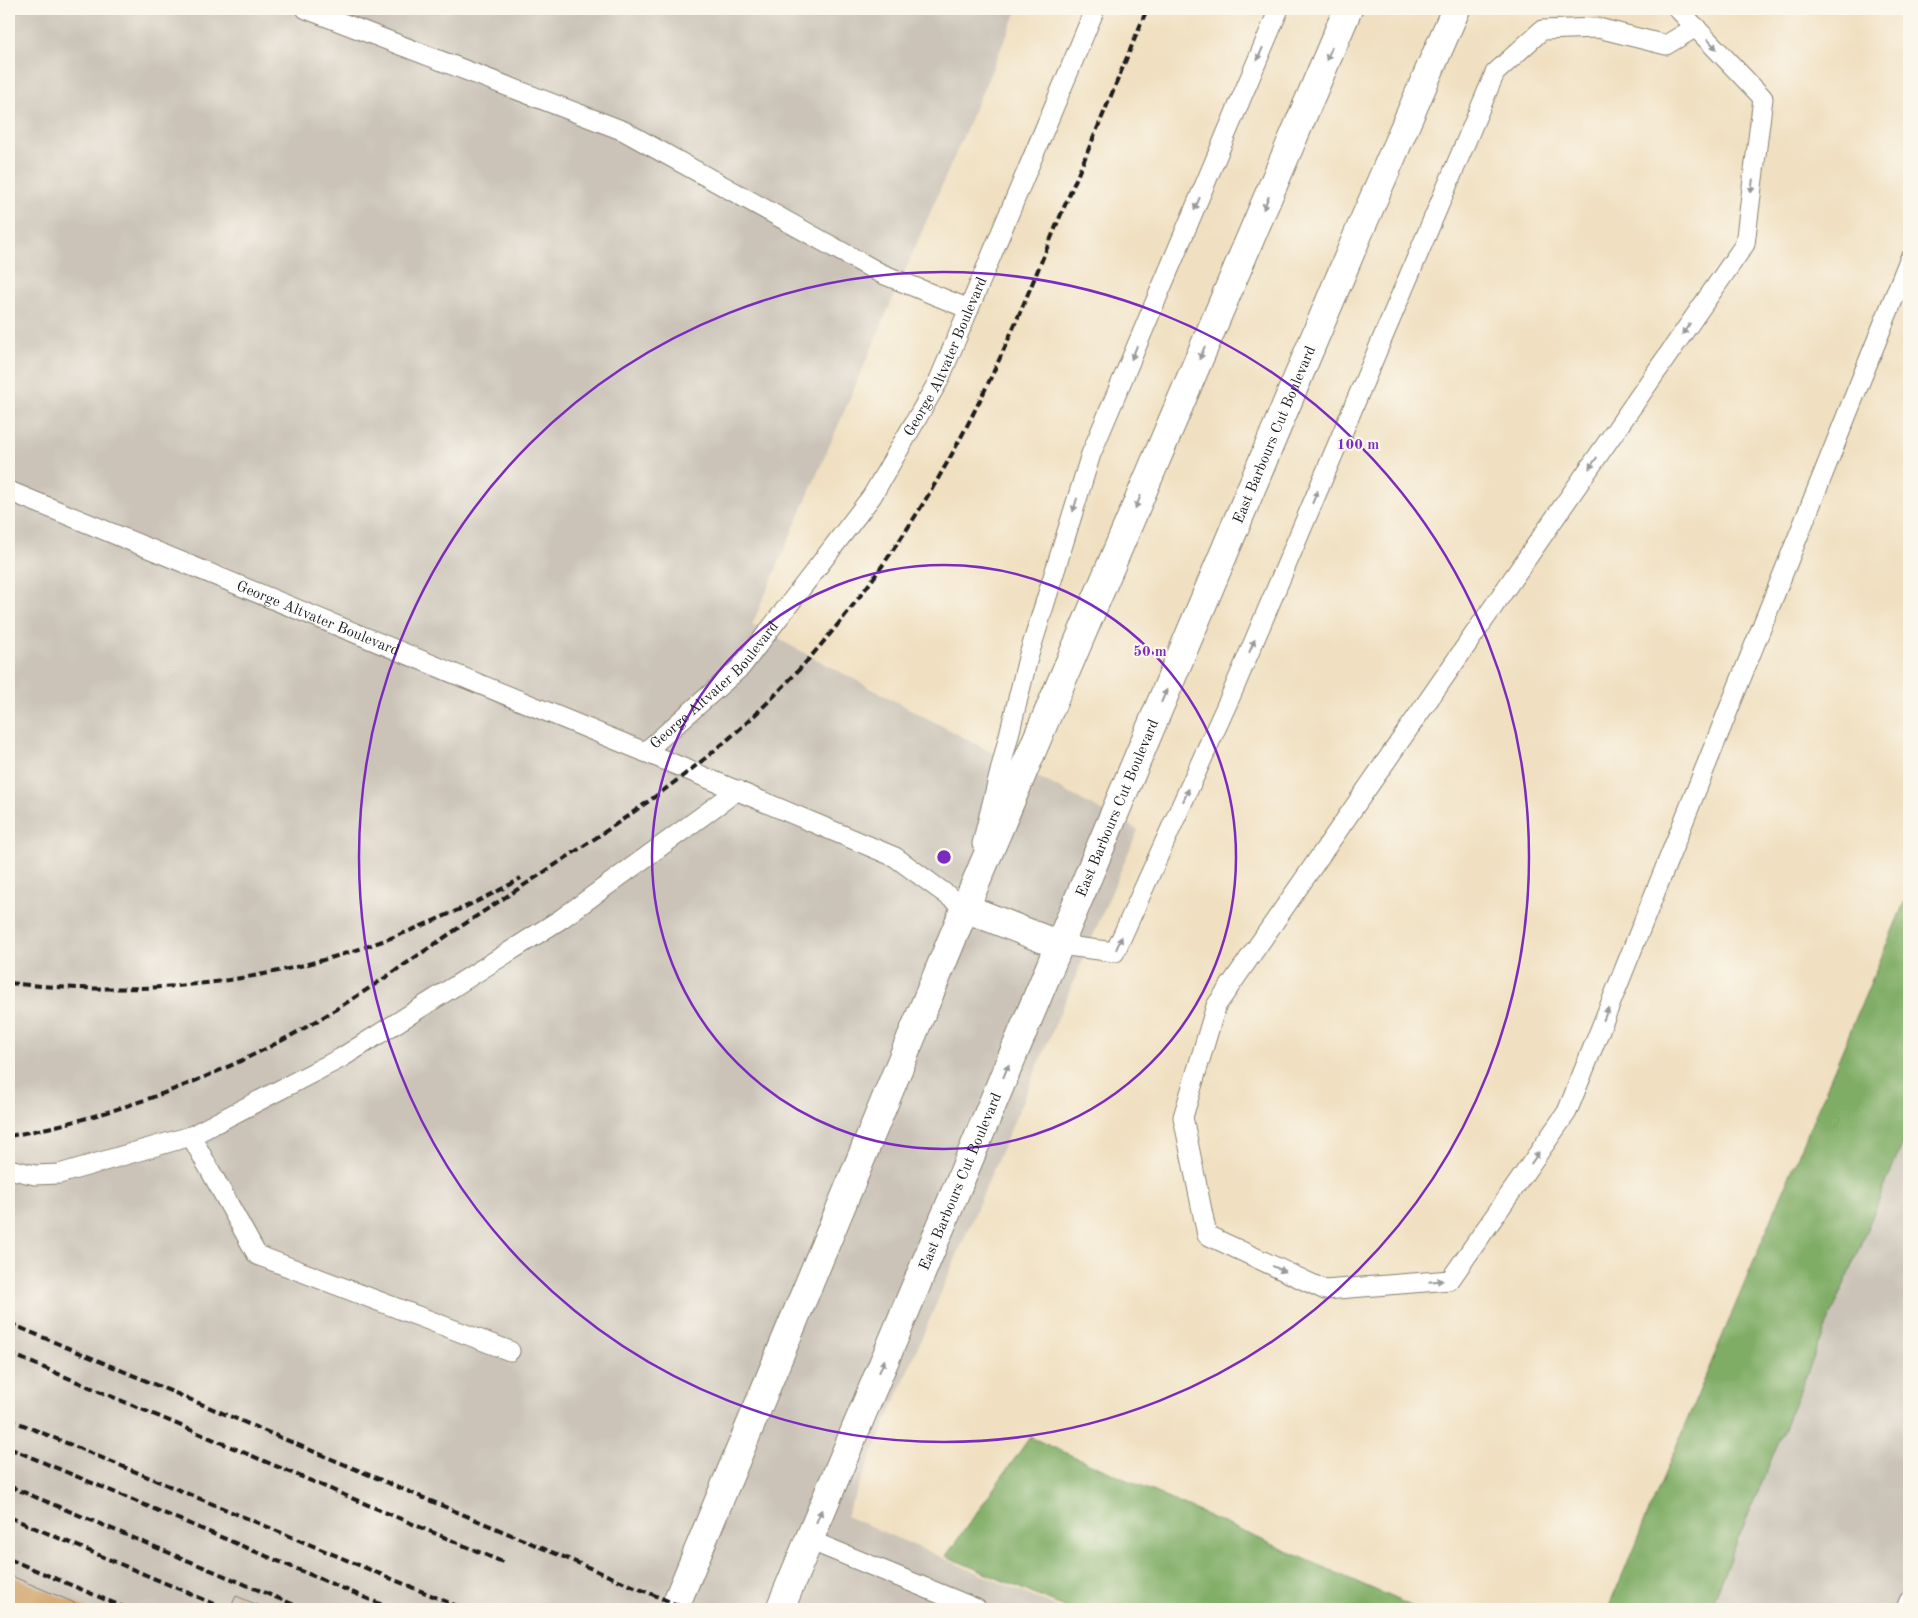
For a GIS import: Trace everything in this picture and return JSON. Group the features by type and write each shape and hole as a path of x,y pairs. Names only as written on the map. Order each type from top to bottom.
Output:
{"street":[{"path":"674,1609 965,908 1348,9"},
{"name":"East Barbours Cut Boulevard","path":"780,1609 1359,232 1456,9"},
{"path":"965,908 1059,945"}],"lane":[{"path":"306,9 624,131 880,273 969,308"},
{"path":"645,752 895,857 965,908 1028,658 1091,454 1278,9"},
{"path":"1678,9 1763,98 1745,244 1216,1006 1183,1117 1207,1235 1325,1290 1450,1280 1567,1112 1909,260"},
{"name":"George Altvater Boulevard","path":"9,490 645,752 741,667 872,496 939,380 1092,10"},
{"path":"1059,945 1115,952 1232,693 1495,73 1542,30 1598,28 1666,45 1696,27"},
{"path":"9,1169 35,1175 59,1174 191,1136 349,1053 561,919 738,790"},
{"path":"191,1136 257,1255 510,1351"},
{"path":"809,1540 976,1609"},
{"path":"1906,1609 1909,1601"}],"shaded area":[{"path":"9,9 1018,9 752,625 1138,830 846,1516 1061,1609 9,1609"},
{"path":"1909,1128 1909,1609 1709,1609"}],"green space":[{"path":"1909,891 1909,1128 1709,1609 1608,1609"},
{"path":"1030,1437 1418,1609 1068,1609 946,1556"}],"building":[{"path":"9,1575 89,1609 9,1609"},
{"path":"236,1596 268,1609 230,1609"}],"railway":[{"path":"9,1136 48,1128 125,1107 201,1079 308,1026 365,991 633,812 701,762 769,701 804,664 869,585 898,543 951,456 1008,340 1147,9"},
{"path":"9,983 119,988 172,986 225,980 277,971 381,942 467,906 521,878"},
{"path":"9,1323 687,1609"},
{"path":"9,1353 505,1563"},
{"path":"9,1419 464,1609"},
{"path":"9,1448 392,1609"},
{"path":"9,1486 304,1609"},
{"path":"9,1517 224,1608"},
{"path":"9,1559 128,1609"}]}
